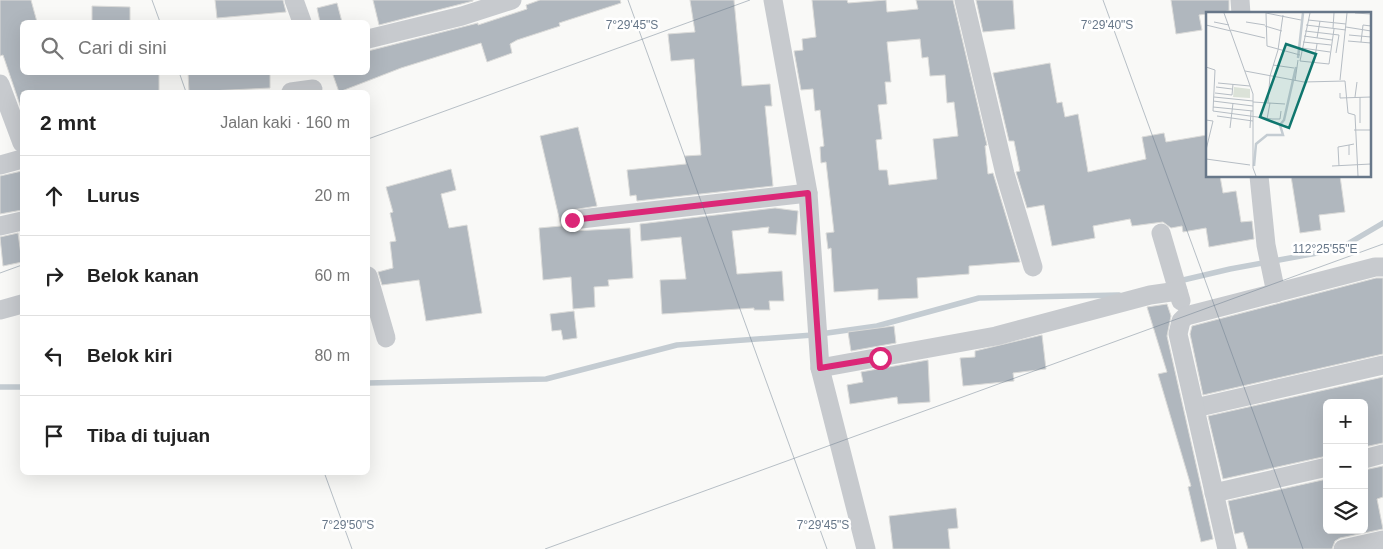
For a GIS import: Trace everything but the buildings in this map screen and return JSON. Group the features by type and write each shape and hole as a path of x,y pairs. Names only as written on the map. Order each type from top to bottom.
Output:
{"street":[{"path":"294,0 301,20"},
{"path":"370,39 462,16 512,0"},
{"path":"773,0 808,193 820,368 866,549"},
{"path":"964,0 1005,174 1033,267"},
{"path":"0,84 20,134"},
{"path":"297,90 313,85"},
{"path":"0,165 20,160"},
{"path":"1259,178 1266,245 1276,293"},
{"path":"572,220 808,193"},
{"path":"0,226 20,221"},
{"path":"1161,233 1186,316"},
{"path":"1227,549 1178,334 1181,321 1186,316 1375,266 1383,267"},
{"path":"370,283 386,338"},
{"path":"820,368 996,336 1150,295 1176,283"},
{"path":"0,310 20,305"},
{"path":"1195,408 1383,365"},
{"path":"1368,457 1383,454"},
{"path":"1214,493 1323,468"},
{"path":"1343,549 1383,540"}],"waterway":[{"path":"1179,281 1230,269 1339,249 1383,223"},
{"path":"370,383 546,379 677,345 813,335 877,326 979,298 1119,295"},
{"path":"0,387 20,387"}],"route":[{"path":"572,220 808,193 820,368 880,358"}]}
